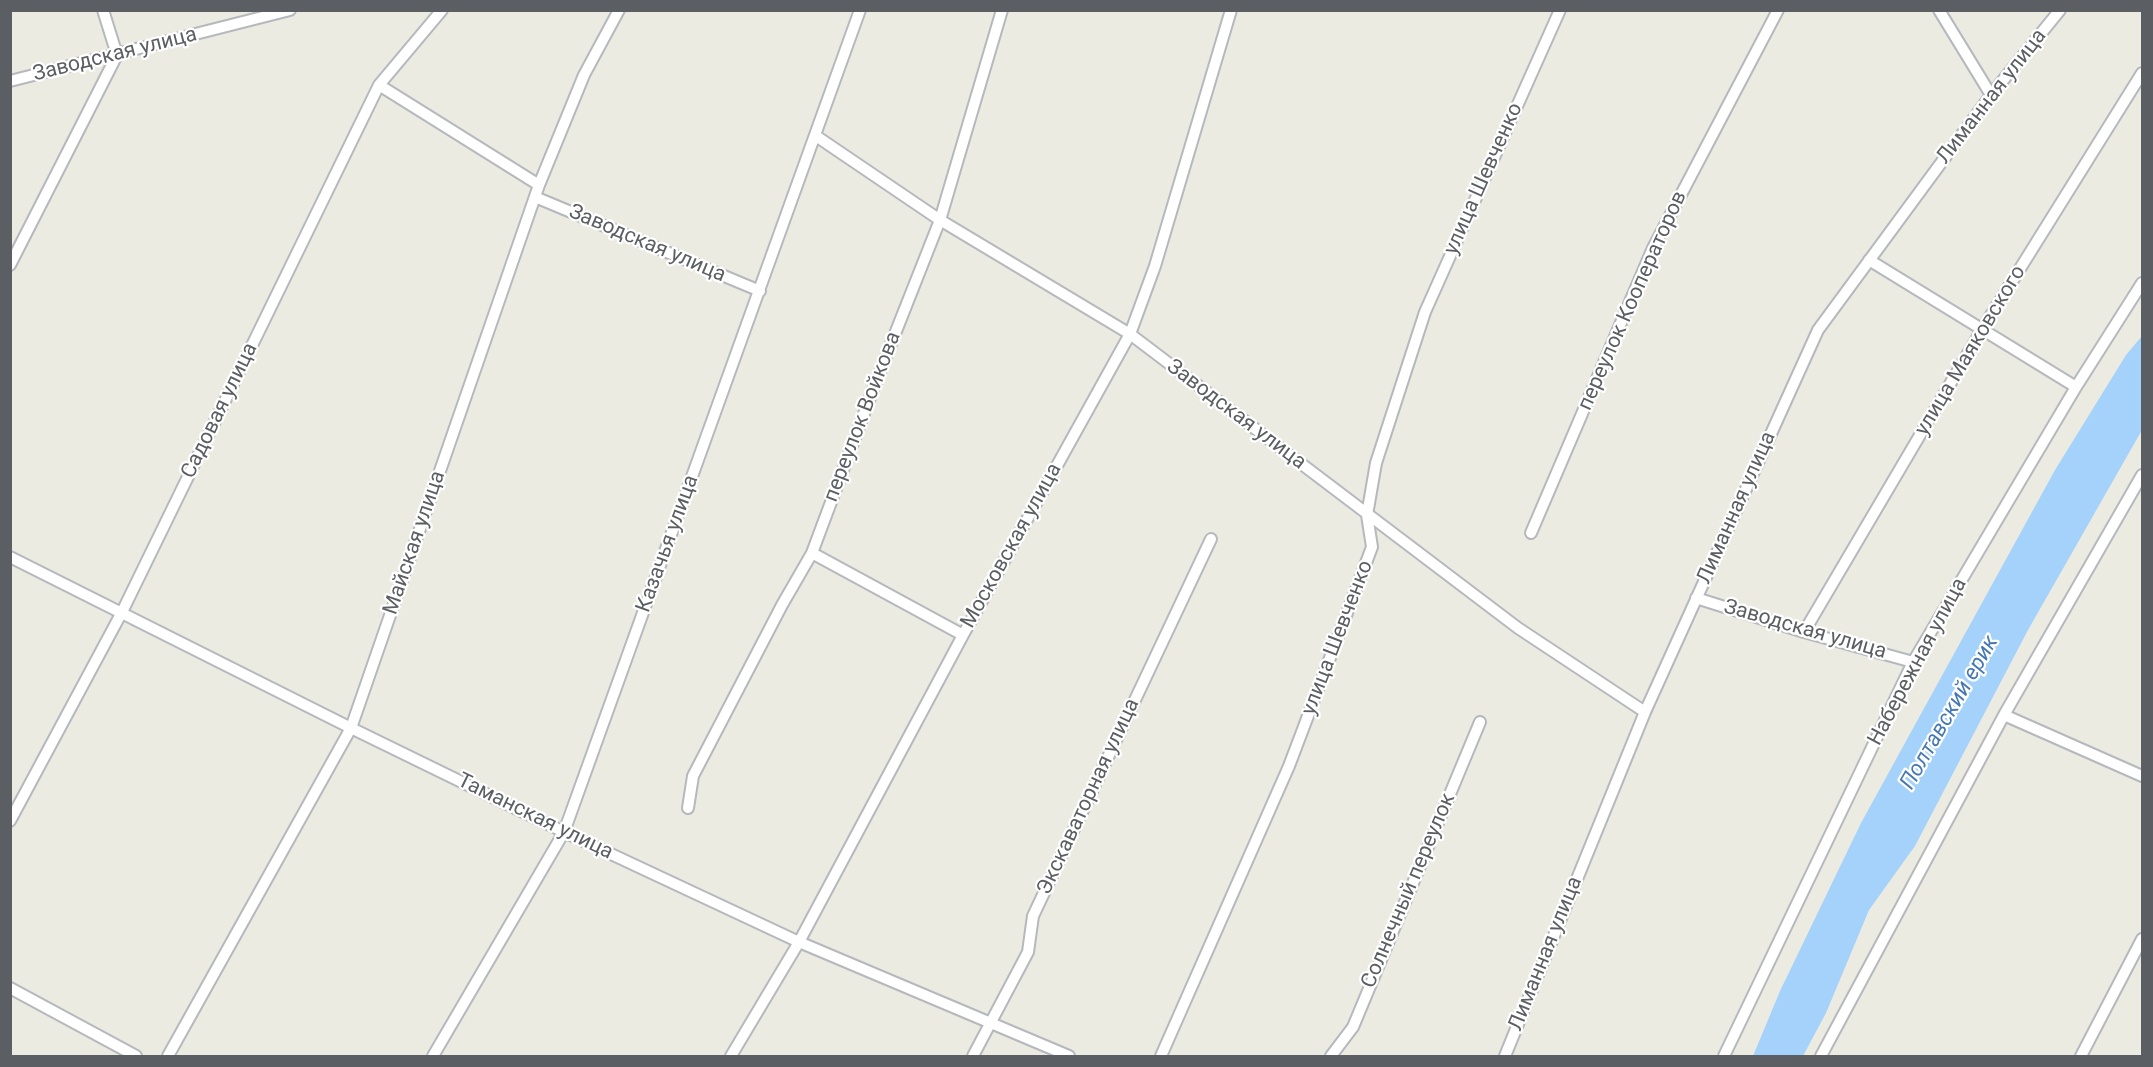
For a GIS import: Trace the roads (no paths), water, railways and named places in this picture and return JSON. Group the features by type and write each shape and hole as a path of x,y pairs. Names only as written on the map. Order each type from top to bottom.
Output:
{"street":[{"path":"10,265 117,55 104,10"},
{"name":"Заводская улица","path":"10,81 290,10"},
{"name":"Садовая улица","path":"10,821 122,612 379,86 442,10"},
{"name":"Майская улица","path":"168,1056 351,728 539,185 584,75 619,10"},
{"name":"Казачья улица","path":"433,1056 564,832 860,10"},
{"name":"переулок Войкова","path":"688,808 693,776 782,605 812,553 940,220 1002,10"},
{"name":"Московская улица","path":"731,1056 799,942 963,635 1130,334 1155,266 1231,10"},
{"name":"улица Шевченко","path":"1161,1056 1289,766 1372,547 1367,515 1376,463 1425,312 1560,10"},
{"name":"переулок Кооператоров","path":"1531,533 1653,248 1778,10"},
{"path":"1939,10 1991,96"},
{"name":"Лиманная улица","path":"1505,1056 1645,712 1818,330 1991,96 2061,10"},
{"name":"улица Маяковского","path":"1804,632 1983,328 2142,73"},
{"path":"379,86 539,185"},
{"name":"Заводская улица","path":"816,136 940,220 1130,334 1518,628 1645,712"},
{"name":"Заводская улица","path":"535,197 760,291"},
{"path":"1869,260 2076,387"},
{"name":"Набережная улица","path":"1724,1056 1913,662 2076,387 2142,283"},
{"path":"1821,1056 2004,715 2142,475"},
{"name":"Экскаваторная улица","path":"973,1056 1028,952 1034,916 1211,539"},
{"path":"812,553 963,635"},
{"name":"Таманская улица","path":"10,557 564,832 799,942 1069,1056"},
{"name":"Заводская улица","path":"1696,598 1804,632 1913,662"},
{"path":"2004,715 2142,776"},
{"name":"Солнечный переулок","path":"1331,1056 1353,1027 1480,722"},
{"path":"2081,1056 2142,939"},
{"path":"10,988 136,1056"}],"water":[{"name":"Полтавский ерик","path":"2142,336 2142,430 2028,630 1915,846 1869,910 1826,1013 1803,1056 1753,1056 1780,991 1861,823 2055,470 2126,355"}]}
